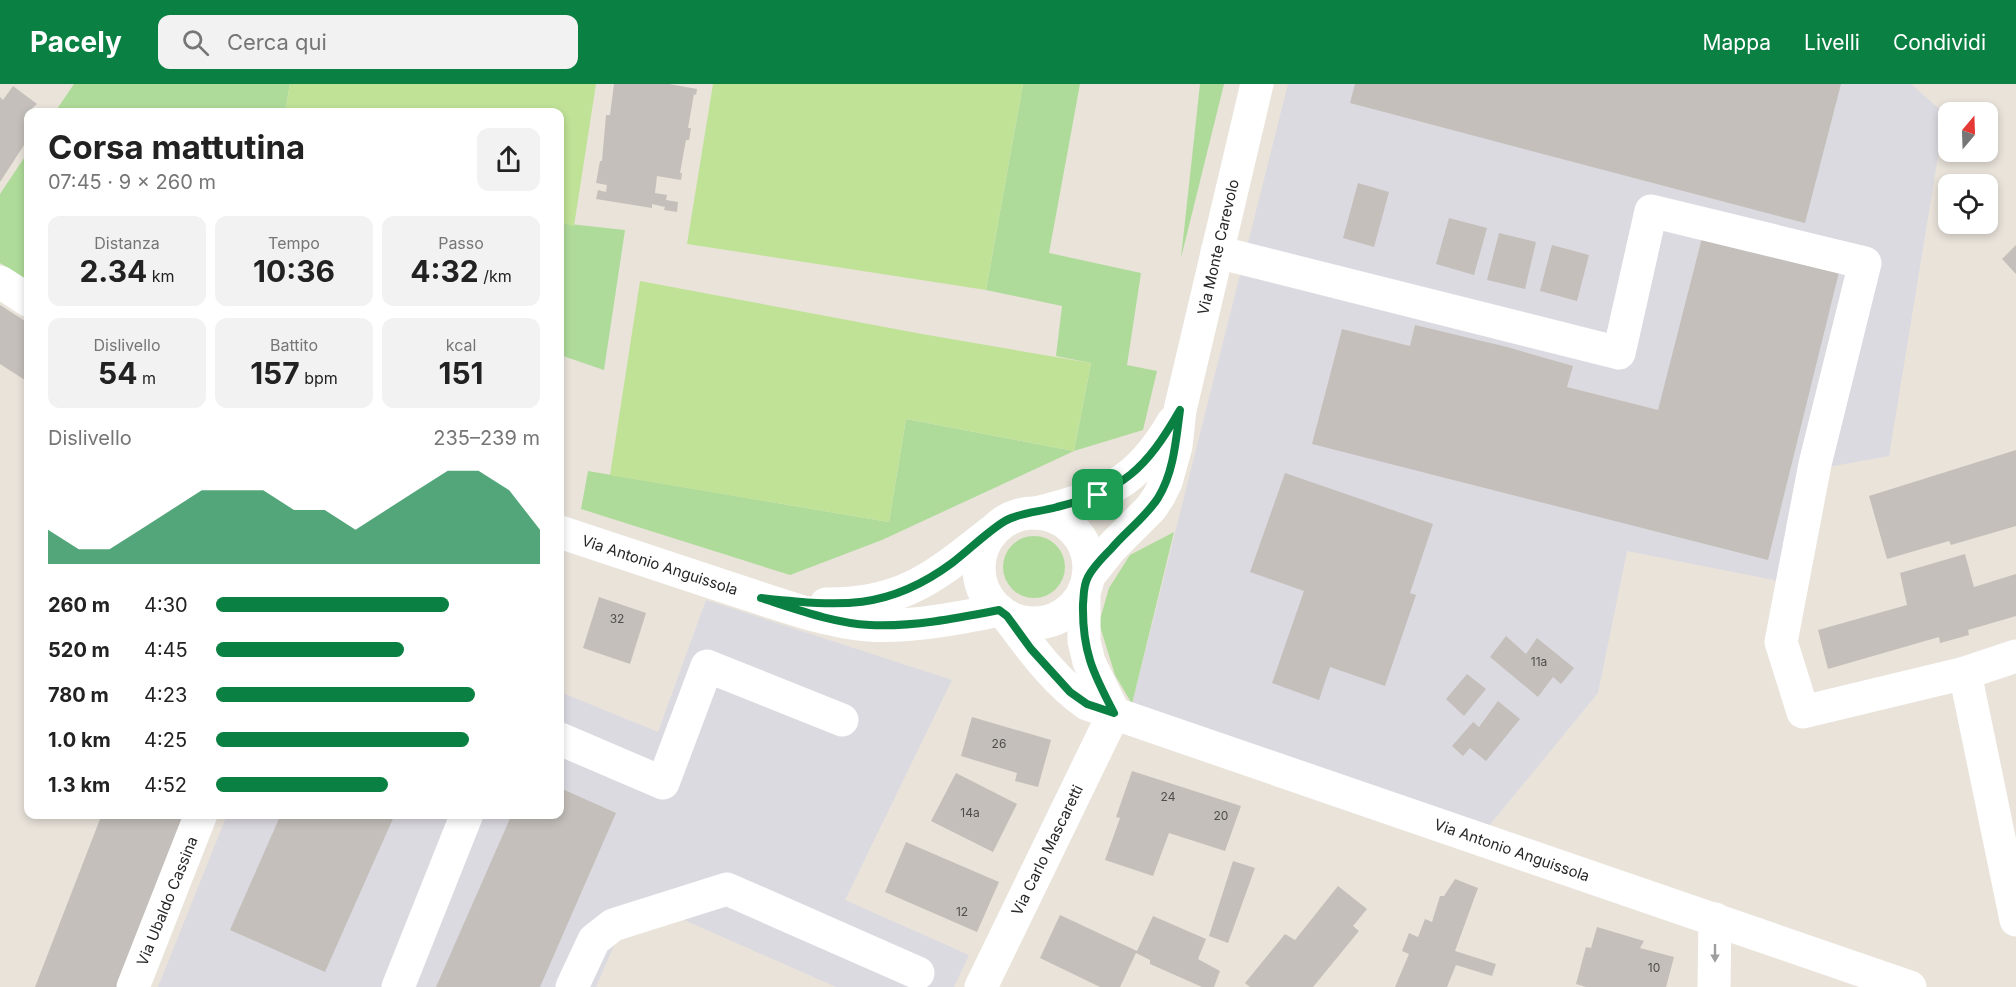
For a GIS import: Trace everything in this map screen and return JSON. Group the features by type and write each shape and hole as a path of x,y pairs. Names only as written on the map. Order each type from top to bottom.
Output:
{"street":[{"name":"Via Monte Carevolo","path":"1086,583 1112,547 1151,508 1166,482 1176,446 1180,410 1257,84"},
{"path":"1217,252 1619,353 1651,211 1865,263 1815,464 1782,642 1803,712 1965,673 2016,656"},
{"path":"0,282 24,297"},
{"name":"Via Monte Carevolo","path":"1036,513 1098,495 1118,485 1149,458 1180,410"},
{"path":"1086,583 1077,601 1066,612 1053,619 1023,622 1003,613 984,592 978,570 982,548 990,533 1003,522 1019,515 1036,513 1053,516 1067,523 1077,535 1085,548 1088,564 1084,641 1089,662 1114,713"},
{"name":"Via Antonio Anguissola","path":"564,533 761,598 838,620 870,625 1003,613 1031,649 1070,692 1087,704 1910,987"},
{"name":"Via Antonio Anguissola","path":"761,598 820,604 874,601 912,588 929,579 990,533"},
{"path":"564,741 663,783 707,666 842,720"},
{"path":"1965,673 2016,920"},
{"name":"Via Carlo Mascaretti","path":"981,987 1114,713"},
{"name":"Via Ubaldo Cassina","path":"133,987 199,819"},
{"path":"398,987 465,819"},
{"path":"572,987 594,940 614,925 727,889 918,973"},
{"path":"1714,987 1715,919"}],"shaded area":[{"path":"1288,84 1911,84 1938,108 1938,157 1889,456 1828,467 1804,586 1627,551 1598,693 1488,827 1132,704"},
{"path":"706,600 952,680 845,900 969,955 954,987 836,987 675,916 619,934 596,987 158,987 225,819 564,819 564,694 658,732"}],"green space":[{"path":"74,84 290,84 286,108 58,108"},
{"path":"290,84 596,84 574,226 564,224 564,108 286,108"},
{"path":"713,84 1023,84 986,290 687,244"},
{"path":"1023,84 1080,84 1049,253 1141,273 1127,365 1157,371 1143,430 1074,451 1091,363 1056,356 1062,306 986,290"},
{"path":"1200,84 1224,84 1181,258"},
{"path":"24,158 24,278 0,263 0,194"},
{"path":"564,223 625,230 604,370 564,356"},
{"path":"640,281 1091,363 1074,451 906,419 889,522 610,475"},
{"path":"906,419 1074,451 882,540 790,575 581,509 588,471 889,522"},
{"path":"1174,532 1132,704 1115,675 1099,623 1109,588 1130,555"},
{"path":"1028,536 1040,536 1056,545 1063,555 1065,567 1063,579 1056,589 1040,598 1028,598 1017,593 1008,584 1003,573 1003,561 1008,550 1017,541"}],"building":[{"path":"614,84 669,84 697,89 688,128 691,128 689,140 686,140 680,173 682,173 681,180 657,176 655,193 667,195 666,200 678,202 677,212 664,210 665,207 652,204 652,208 596,199 598,190 606,192 607,185 596,183 600,161 602,161 606,115 610,115"},
{"path":"1355,84 1841,84 1805,223 1350,103"},
{"path":"13,86 37,104 32,108 24,108 24,145 0,182 0,97 3,100"},
{"path":"1358,183 1389,192 1374,247 1343,238"},
{"path":"1449,218 1487,228 1474,275 1436,264"},
{"path":"1704,230 1841,264 1768,560 1312,444 1342,329 1410,346 1415,325 1507,347 1573,366 1567,387 1658,410"},
{"path":"1499,233 1536,242 1525,289 1487,280"},
{"path":"1552,245 1589,255 1577,301 1540,291"},
{"path":"2016,245 2016,274 2002,259"},
{"path":"0,305 24,320 24,379 0,364"},
{"path":"2016,450 2016,526 1951,545 1949,541 1887,559 1869,496"},
{"path":"1285,473 1433,524 1410,593 1416,595 1385,686 1330,667 1319,700 1272,683 1304,591 1250,572"},
{"path":"1965,554 1974,587 2016,574 2016,616 1968,630 1969,635 1940,643 1939,637 1828,669 1818,630 1907,605 1900,573"},
{"path":"599,597 646,613 630,664 583,648"},
{"path":"1506,636 1526,654 1537,638 1574,668 1561,684 1553,677 1538,697 1490,657"},
{"path":"1467,674 1486,689 1464,716 1446,699"},
{"path":"1498,701 1520,719 1486,761 1470,748 1463,756 1452,746 1473,722 1479,727"},
{"path":"972,717 1051,740 1038,787 1015,781 1017,773 961,756"},
{"path":"1132,771 1241,806 1225,851 1169,833 1153,876 1105,860 1120,818 1116,817"},
{"path":"956,773 1017,804 993,852 931,821"},
{"path":"564,790 616,813 540,987 436,987 510,819 564,819"},
{"path":"100,819 188,819 124,987 35,987"},
{"path":"279,819 393,819 325,972 230,930"},
{"path":"906,842 999,882 977,932 885,892"},
{"path":"1233,861 1255,868 1228,943 1209,936"},
{"path":"1455,879 1478,888 1455,951 1496,964 1492,976 1456,965 1447,987 1395,987 1409,954 1402,951 1409,933 1418,937 1425,919 1432,922 1440,896 1444,896"},
{"path":"1338,886 1367,909 1353,926 1359,931 1313,987 1250,987 1245,983 1285,934 1295,940"},
{"path":"1060,915 1137,951 1153,916 1206,939 1198,959 1220,971 1214,987 1202,987 1150,964 1150,960 1136,953 1120,987 1100,987 1040,958"},
{"path":"1597,927 1644,941 1640,948 1674,957 1666,987 1586,987 1576,984 1586,947 1591,948"}],"route":[{"path":"1180,410 1176,446 1166,482 1159,496 1151,508 1112,547 1088,577 1084,590 1084,641 1089,662 1114,713 1087,704 1070,692 1031,649 1007,616 999,610 947,619 870,625 810,613 761,598 820,604 874,601 912,588 929,579 1003,522 1019,515 1036,513 1098,495 1118,485 1149,458 1180,410"}]}
